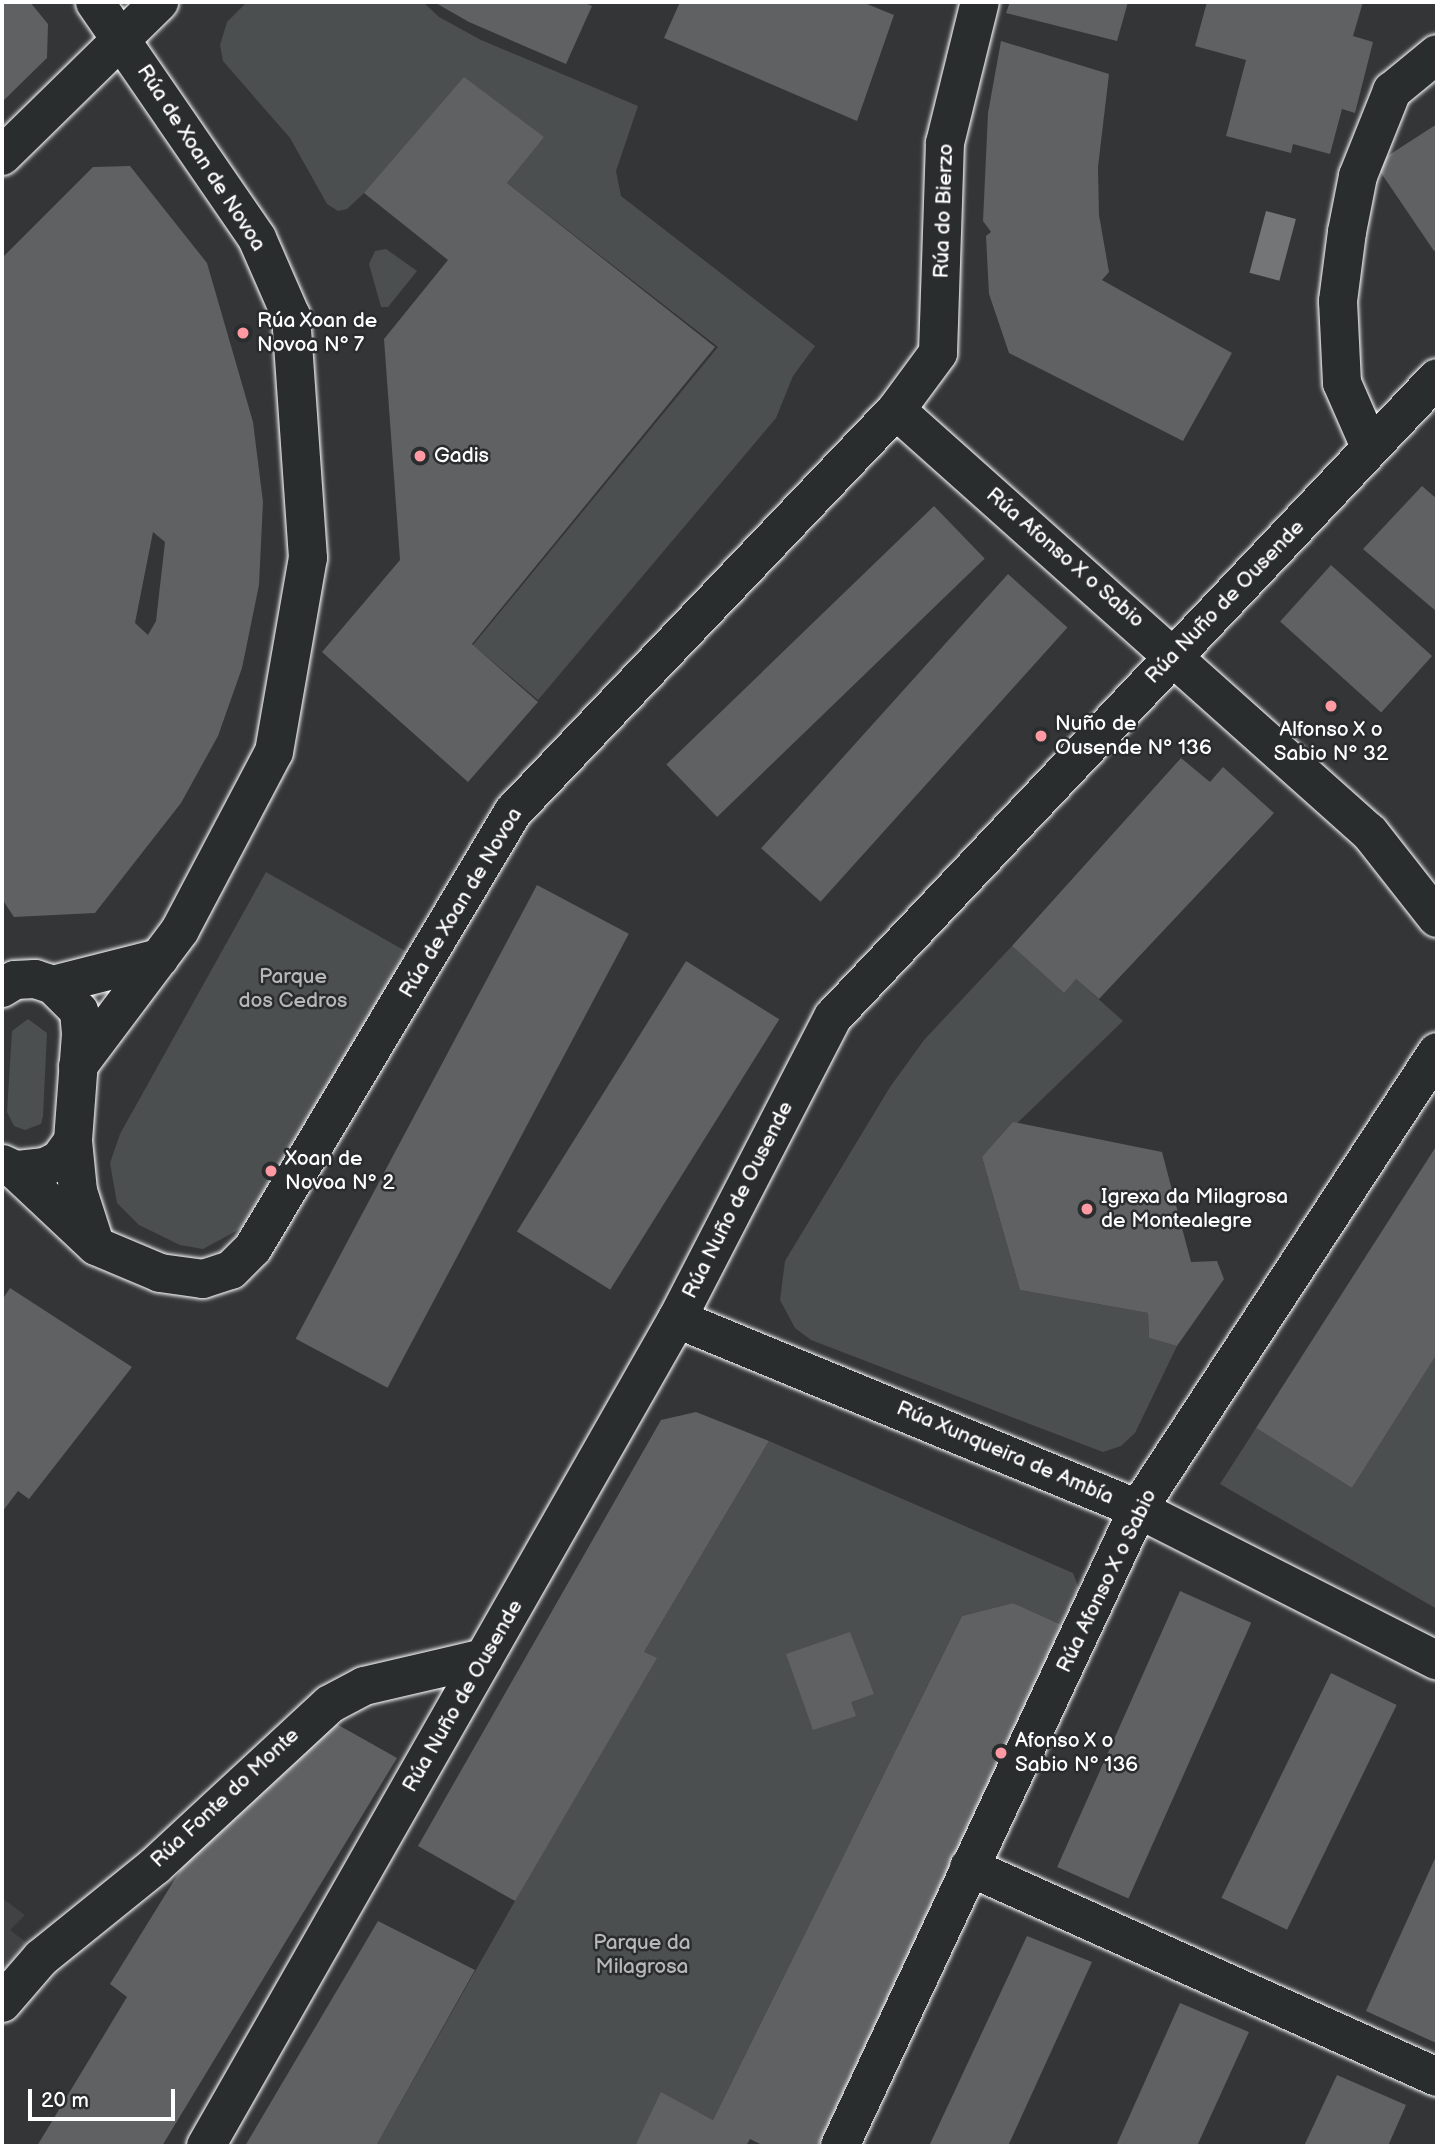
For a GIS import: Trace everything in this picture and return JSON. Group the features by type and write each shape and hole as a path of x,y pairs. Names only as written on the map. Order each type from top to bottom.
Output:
{"street":[{"name":"Rúa de Xoan de Novoa","path":"78,1066 160,958 194,906 274,752 308,558 292,316 257,238 121,36 95,2"},
{"path":"2,156 121,36 159,2"},
{"name":"Rúa do Bierzo","path":"896,410 938,353 944,143 980,2"},
{"path":"1370,447 1342,383 1338,301 1347,232 1358,176 1392,91 1437,54"},
{"name":"Rúa Nuño de Ousende","path":"206,2146 677,1320 833,1017 1437,378"},
{"name":"Rúa de Xoan de Novoa","path":"8,1167 96,1246 160,1273 203,1279 231,1270 253,1248 513,812 896,410"},
{"name":"Rúa Afonso X o Sabio","path":"896,410 1370,833 1437,918"},
{"path":"53,985 160,958"},
{"path":"6,977 34,979 53,985 79,1011 73,1141 78,1191 96,1246"},
{"name":"Rúa Afonso X o Sabio","path":"840,2146 1138,1509 1437,1052"},
{"path":"8,1167 45,1167 59,1160 73,1141"},
{"name":"Rúa Xunqueira de Ambía","path":"677,1320 1138,1509 1437,1661"},
{"name":"Rúa Fonte do Monte","path":"2,2003 41,1958 155,1866 330,1703 364,1685 484,1658"},
{"path":"969,1867 1437,2077"}],"shaded area":[{"path":"1266,211 1296,219 1279,281 1249,273"},
{"path":"2,1898 25,1915 10,1930 27,1943 2,1973"}],"green space":[{"path":"247,2 423,2 439,17 481,40 638,106 616,171 621,196 815,346 793,376 776,418 538,700 473,645 718,347 507,183 543,137 364,193 347,209 338,211 327,204 290,138 223,61 220,45 227,22"},
{"path":"386,249 417,271 388,307 381,307 369,264 375,251"},
{"name":"Parque dos Cedros","path":"266,872 409,953 242,1228 203,1249 180,1245 139,1225 117,1203 110,1163 120,1134"},
{"path":"1012,946 1063,992 1076,979 1123,1021 982,1157 1020,1290 1148,1313 1149,1338 1177,1346 1135,1433 1121,1446 1103,1452 811,1340 795,1328 780,1300 785,1261 890,1087 924,1040"},
{"path":"28,1019 47,1033 43,1116 41,1124 25,1130 14,1126 7,1112 12,1031"},
{"path":"1437,1354 1437,1609 1220,1484 1256,1428 1352,1488"},
{"name":"Parque da Milagrosa","path":"769,1441 1073,1573 1081,1594 1064,1626 1013,1603 962,1616 713,2120 662,2093 635,2146 376,2146 515,1901 644,1652"}],"building":[{"path":"2,2 30,2 48,24 47,58 2,102"},
{"path":"434,2 583,2 592,6 566,64 469,22"},
{"path":"680,2 862,2 894,15 857,121 664,38"},
{"path":"1010,2 1128,2 1117,41 1006,13"},
{"path":"1207,2 1363,2 1353,36 1373,42 1355,113 1342,109 1330,154 1293,144 1291,153 1226,136 1246,60 1195,46"},
{"path":"1001,41 1109,74 1098,167 1099,215 1109,272 1102,280 1232,353 1183,441 1009,353 989,294 986,236 991,232 983,221 988,113"},
{"path":"464,77 544,137 507,183 715,347 472,644 538,702 468,782 322,652 400,560 384,339 448,260 364,193"},
{"path":"1437,124 1437,249 1434,251 1375,164"},
{"path":"130,166 207,263 253,422 263,502 259,585 242,668 218,736 181,803 95,913 14,917 2,899 2,258 93,167","holes":["153,532 165,542 156,621 148,635 135,623"]},
{"path":"1422,486 1437,499 1437,612 1363,549"},
{"path":"934,506 985,559 717,817 666,764"},
{"path":"1331,565 1432,656 1381,712 1280,621"},
{"path":"1008,574 1067,628 821,902 761,848"},
{"path":"1181,758 1210,782 1223,767 1274,813 1099,999 1076,979 1064,993 1012,946"},
{"path":"537,885 629,934 388,1388 296,1339"},
{"path":"686,961 779,1019 610,1290 517,1232"},
{"name":"Igrexa da Milagrosa de Montealegre","path":"1013,1122 1162,1152 1191,1262 1217,1261 1224,1279 1177,1346 1149,1338 1148,1313 1020,1290 982,1157"},
{"path":"1437,1145 1437,1354 1352,1488 1256,1428"},
{"path":"10,1288 132,1367 29,1499 18,1491 2,1512 2,1300"},
{"path":"696,1412 769,1441 644,1652 657,1658 515,1901 418,1846 661,1420"},
{"path":"1180,1591 1251,1623 1128,1899 1057,1867"},
{"path":"1013,1603 1064,1626 818,2146 764,2146 750,2139 746,2146 635,2146 661,2092 713,2120 962,1616"},
{"path":"850,1632 874,1694 851,1702 856,1716 813,1730 786,1654"},
{"path":"1331,1673 1397,1705 1287,1930 1221,1898"},
{"path":"333,1722 397,1758 162,2146 37,2146 127,1997 110,1984 188,1858"},
{"path":"1437,1854 1437,2040 1436,2043 1366,2011"},
{"path":"378,1921 475,1970 376,2146 245,2146"},
{"path":"1027,1936 1092,1962 1008,2146 929,2146"},
{"path":"1180,2003 1249,2032 1197,2146 1116,2146"},
{"path":"1337,2075 1406,2105 1388,2146 1304,2146"}],"place":[{"name":"Rúa Xoan de Novoa Nº 7","path":"243,333"},
{"name":"Gadis","path":"420,456"},
{"name":"Alfonso X o Sabio Nº 32","path":"1331,706"},
{"name":"Nuño de Ousende Nº 136","path":"1041,736"},
{"name":"Xoan de Novoa Nº 2","path":"271,1171"},
{"name":"Igrexa da Milagrosa de Montealegre","path":"1087,1209"},
{"name":"Afonso X o Sabio Nº 136","path":"1001,1753"}]}
